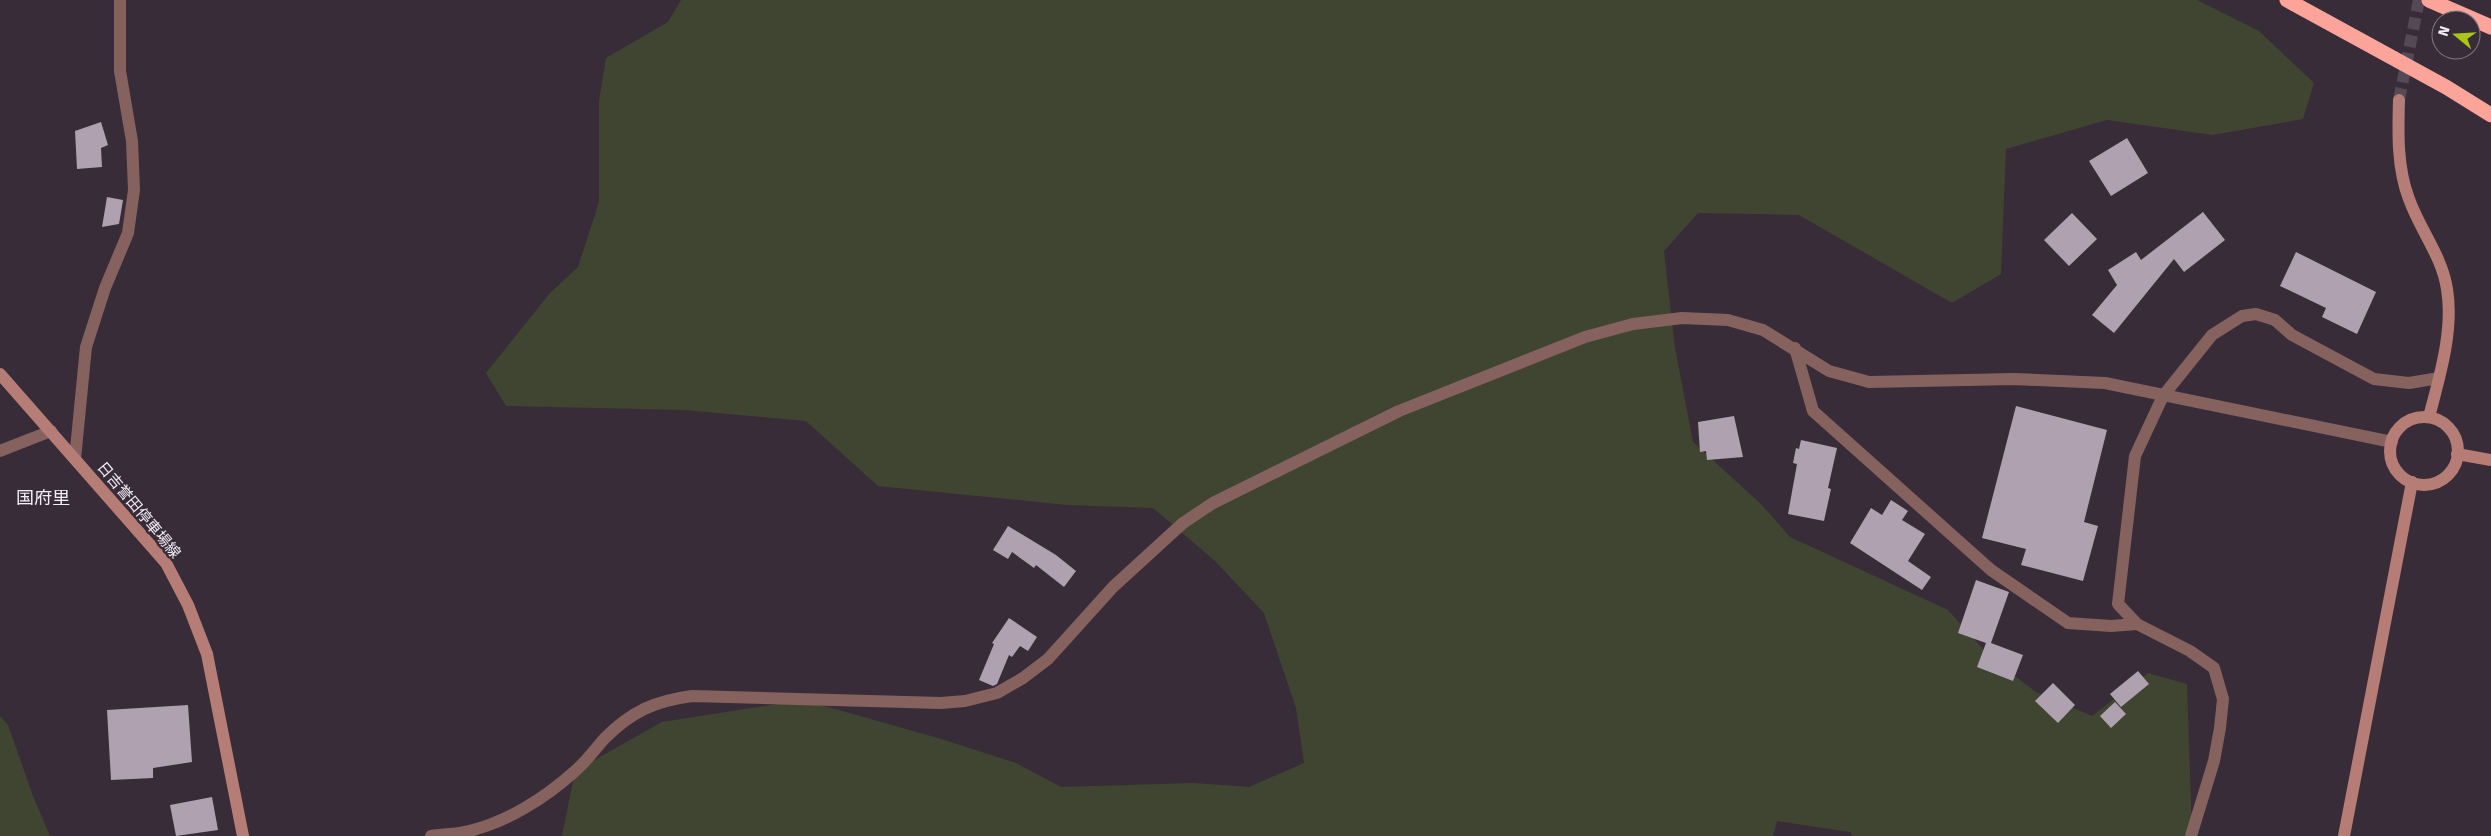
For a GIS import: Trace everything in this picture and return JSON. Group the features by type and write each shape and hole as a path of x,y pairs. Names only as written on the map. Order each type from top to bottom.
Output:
{"highway":[{"path":"2288,0 2446,87 2491,115"},
{"path":"2429,0 2491,27"}],"street":[{"path":"75,459 86,347 105,288 128,233 134,190 132,142 120,71 120,0"},
{"path":"2399,100 2398,134 2408,197 2439,259 2447,290 2446,335 2439,378 2429,417"},
{"path":"2191,836 2214,762 2223,699 2214,668 2190,651 2137,624 2118,604 2135,456 2162,396 2212,335 2242,316 2256,314 2275,320 2292,334 2374,379 2409,383 2439,378"},
{"path":"432,836 469,831 506,818 547,793 575,771 625,720 644,707 666,700 692,696 941,704 965,701 997,693 1023,678 1048,660 1113,588 1183,523 1213,503 1399,411 1585,337 1633,324 1682,318 1728,320 1763,330 1795,348 1829,371 1869,382 2058,379 2105,383 2392,442"},
{"path":"1795,348 1813,411 1991,570 2068,623 2111,626 2137,624"},
{"name":"日吉誉田停車場線","path":"0,374 166,563 188,605 207,654 243,836"},
{"path":"2418,417 2429,417 2440,421 2449,428 2455,437 2457,454 2451,470 2444,478 2434,483 2412,482 2403,477 2396,469 2391,459 2392,442 2398,428 2418,417"},
{"path":"0,451 51,431"},
{"path":"2457,454 2491,460"},
{"path":"2344,836 2412,482"}],"green space":[{"path":"681,0 2197,0 2259,31 2314,83 2303,119 2213,135 2107,120 2006,149 2001,274 1952,303 1799,215 1698,213 1664,251 1675,348 1693,442 1761,504 1790,537 1948,610 1991,658 2036,692 2092,716 2148,673 2187,684 2192,832 2189,836 1853,836 1850,832 1777,821 1773,836 562,836 575,771 662,722 803,700 938,738 1016,763 1061,787 1193,783 1249,787 1304,763 1296,708 1264,613 1215,561 1153,508 1067,505 878,486 806,421 684,410 506,406 486,373 550,293 578,267 599,202 599,101 606,58 668,22"},
{"path":"0,716 8,725 33,796 50,836 0,836"}],"building":[{"path":"101,122 108,145 101,148 102,167 77,169 75,131"},
{"path":"2127,138 2148,173 2111,196 2089,161"},
{"path":"107,197 123,200 119,224 102,227"},
{"path":"2203,212 2225,240 2184,272 2174,259 2114,333 2092,315 2117,285 2108,270 2136,252 2141,260"},
{"path":"2072,213 2097,239 2069,266 2044,240"},
{"path":"2296,252 2376,292 2357,334 2322,317 2326,308 2280,286"},
{"path":"2016,406 2107,430 2084,522 2098,526 2083,581 2021,565 2026,549 1982,538"},
{"path":"1734,416 1743,457 1707,460 1706,451 1700,452 1698,422"},
{"path":"1801,440 1837,448 1828,488 1831,489 1824,521 1788,514 1797,464 1793,463 1796,448 1799,449"},
{"path":"1891,500 1908,511 1902,520 1925,534 1908,561 1931,577 1922,590 1850,543 1871,508 1882,515"},
{"path":"1008,526 1056,555 1076,571 1064,587 1036,565 1034,568 1012,552 1008,559 993,550"},
{"path":"1976,580 2009,592 1991,643 2023,655 2013,681 1977,667 1986,643 1958,633"},
{"path":"1009,618 1037,637 1028,651 1020,646 1012,657 1009,655 997,684 993,686 979,680 994,644 992,643"},
{"path":"2138,671 2149,684 2121,707 2110,694"},
{"path":"2053,683 2075,705 2058,723 2035,701"},
{"path":"2115,702 2126,714 2111,728 2100,716"},
{"path":"188,705 192,762 153,768 153,778 111,780 107,710"},
{"path":"212,797 218,830 176,836 170,805"}],"tunnel":[{"path":"2399,100 2419,0"}],"district":[{"name":"国府里","path":"43,498"}]}
